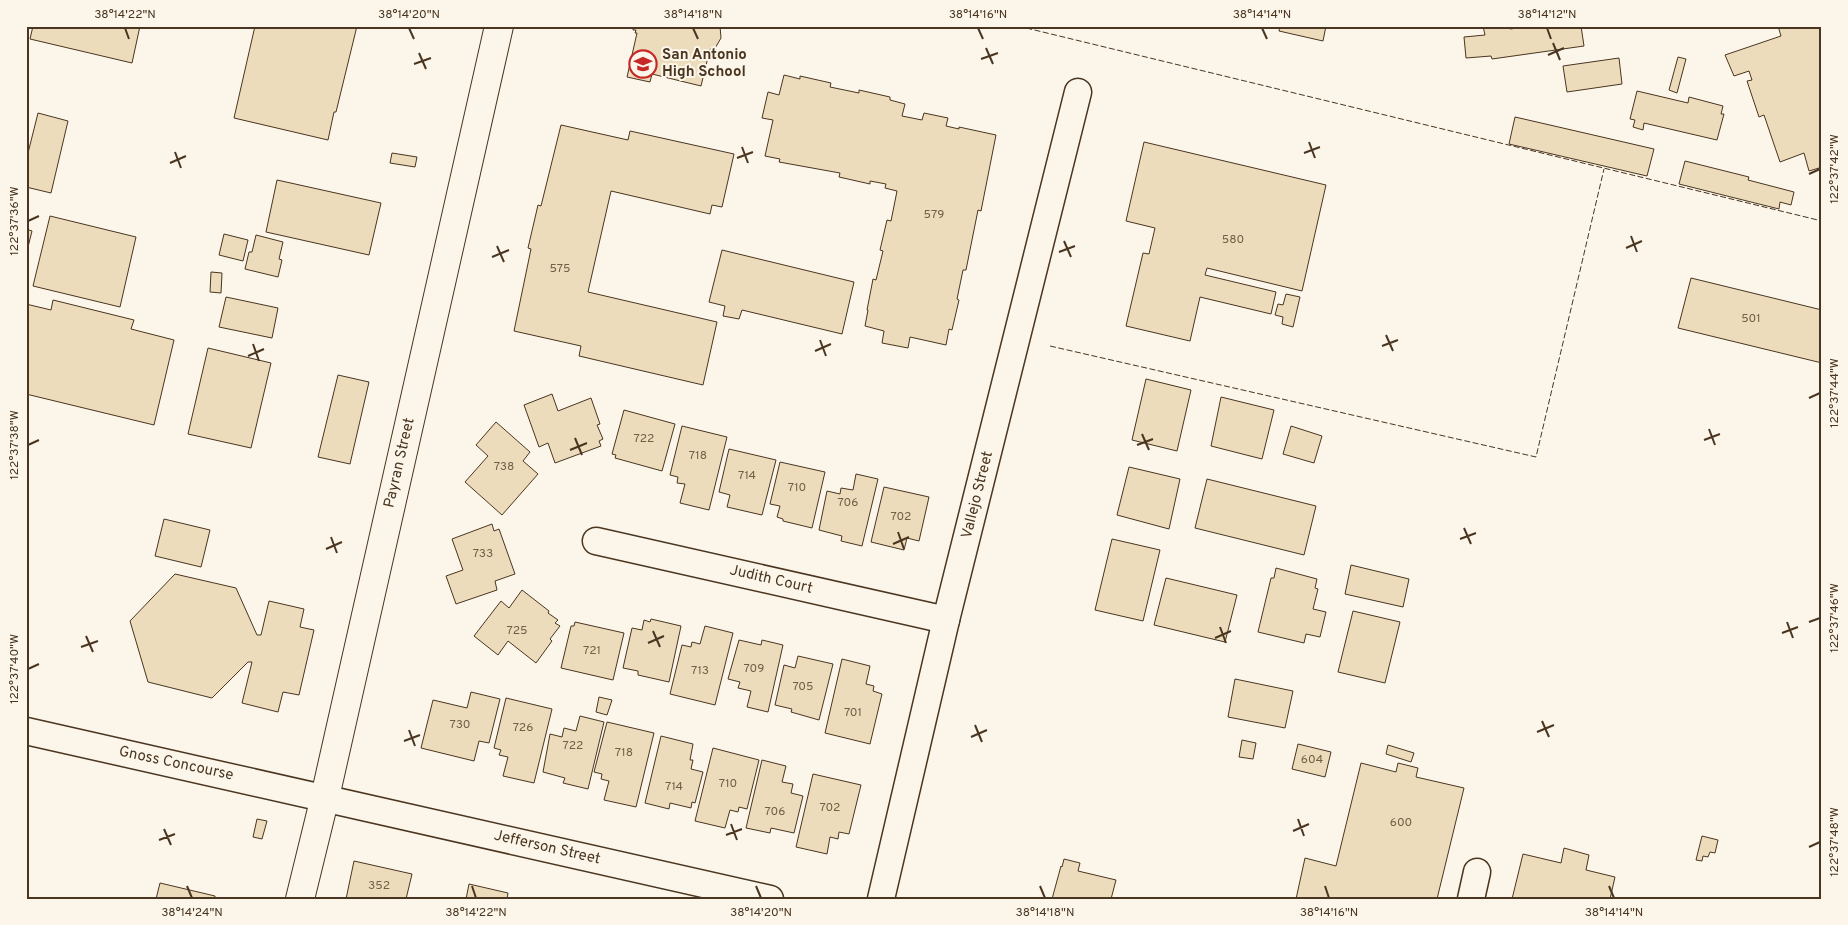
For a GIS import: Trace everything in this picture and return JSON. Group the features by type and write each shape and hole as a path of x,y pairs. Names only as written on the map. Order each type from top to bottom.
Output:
{"main road":[{"name":"Payran Street","path":"300,899 325,797 498,26"}],"street":[{"name":"Vallejo Street","path":"881,899 946,620 1078,92"},
{"name":"Judith Court","path":"596,540 946,620"},
{"name":"Gnoss Concourse","path":"26,731 325,797"},
{"name":"Jefferson Street","path":"325,797 770,899"},
{"path":"1470,899 1476,872"}],"building":[{"path":"33,26 140,26 132,63 30,39"},
{"path":"255,26 357,26 328,140 234,118"},
{"path":"633,26 720,26 721,38 714,50 710,49 701,86 652,74 650,82 627,77 637,33 635,33 636,30 633,30"},
{"path":"1280,26 1326,26 1323,41 1279,31"},
{"path":"1483,26 1509,26 1510,29 1531,26 1581,26 1584,46 1492,59 1491,56 1466,58 1464,37 1485,35"},
{"path":"1778,26 1822,26 1822,176 1819,168 1809,171 1804,153 1780,162 1764,115 1759,117 1747,81 1752,80 1749,71 1734,76 1725,55 1781,36"},
{"path":"1678,57 1686,59 1677,93 1669,90"},
{"path":"1619,58 1622,84 1567,92 1563,66"},
{"path":"784,75 800,79 800,76 831,83 830,87 859,93 859,90 890,97 890,100 905,104 902,116 922,120 924,113 948,118 946,126 996,135 981,211 978,210 966,270 963,270 952,330 949,329 946,345 910,337 908,348 882,343 884,331 865,326 873,279 876,280 883,251 880,250 887,220 891,221 897,191 885,188 886,184 870,181 870,184 839,177 840,173 779,162 780,159 765,156 773,120 762,118 768,92 779,95"},
{"path":"1637,91 1688,103 1689,97 1723,106 1721,114 1724,114 1717,140 1644,123 1643,130 1633,127 1635,120 1630,119"},
{"path":"38,113 68,121 51,193 26,187 26,161"},
{"path":"1515,117 1654,149 1647,176 1509,144"},
{"path":"561,125 628,140 630,131 734,154 722,207 712,205 710,214 611,191 588,292 717,322 703,385 579,356 581,346 514,331 531,249 528,248 538,205 541,206"},
{"path":"1144,142 1326,185 1302,291 1207,268 1205,275 1276,292 1271,314 1200,297 1190,341 1126,326 1143,253 1149,254 1155,228 1126,221"},
{"path":"392,153 417,157 415,167 390,163"},
{"path":"1685,161 1749,177 1748,180 1794,192 1791,205 1780,202 1779,209 1679,184"},
{"path":"277,180 381,203 369,255 266,232"},
{"path":"50,216 136,237 120,307 33,286"},
{"path":"26,229 32,231 26,255"},
{"path":"224,234 248,240 243,261 219,255"},
{"path":"256,235 283,242 279,259 282,260 278,277 245,269"},
{"path":"722,250 854,282 842,334 742,310 739,319 723,316 725,306 709,302"},
{"path":"211,272 222,273 221,293 210,292"},
{"path":"1691,278 1822,310 1822,363 1678,328"},
{"path":"1286,294 1300,297 1293,327 1282,324 1283,317 1275,315 1278,304 1283,305"},
{"path":"226,297 278,308 272,338 219,327"},
{"path":"53,300 134,320 131,329 174,340 154,425 26,394 26,304 51,310"},
{"path":"208,348 271,363 251,448 188,434"},
{"path":"338,375 369,382 350,464 318,457"},
{"path":"1146,379 1191,390 1177,451 1132,440"},
{"path":"552,394 558,411 591,398 600,424 597,425 603,439 599,441 601,446 555,463 548,443 539,447 524,405"},
{"path":"1221,397 1274,410 1262,459 1211,446"},
{"path":"624,410 675,424 662,471 615,458 616,455 612,454"},
{"path":"496,422 530,452 523,461 538,474 502,515 465,482 488,456 476,445"},
{"path":"682,426 727,437 709,510 680,503 685,484 677,483 678,477 670,475"},
{"path":"1291,426 1322,436 1314,463 1283,454"},
{"path":"729,449 776,460 762,515 727,507 730,495 719,492"},
{"path":"780,462 825,472 812,528 783,521 783,519 777,517 780,506 770,504"},
{"path":"1129,467 1180,479 1169,529 1117,515"},
{"path":"856,474 878,479 862,546 841,541 842,536 819,530 827,491 840,494 841,488 853,490"},
{"path":"1207,479 1316,506 1304,555 1195,528"},
{"path":"884,487 929,497 919,541 907,538 904,550 871,542"},
{"path":"164,519 210,530 201,567 155,556"},
{"path":"492,524 494,531 499,529 515,574 495,581 497,590 456,604 446,576 463,570 452,539"},
{"path":"1112,539 1160,550 1143,621 1095,610"},
{"path":"1351,565 1409,579 1403,607 1345,594"},
{"path":"1276,568 1317,579 1315,588 1318,589 1313,609 1326,612 1320,637 1306,634 1304,643 1258,632 1271,578 1274,578"},
{"path":"175,574 236,588 257,635 261,635 269,601 304,609 300,627 314,630 299,695 283,692 278,712 242,703 252,662 248,662 212,698 148,682 130,621"},
{"path":"1166,578 1237,595 1225,642 1154,625"},
{"path":"522,590 549,611 548,613 558,620 555,623 560,626 536,663 508,641 498,655 474,636 501,601 509,608"},
{"path":"1353,611 1400,622 1385,683 1338,672"},
{"path":"651,619 681,626 669,682 638,675 638,671 623,668 632,628 642,630 644,620 650,622"},
{"path":"575,622 624,633 613,680 561,668 571,626 574,626"},
{"path":"705,626 733,633 715,705 670,694 682,645 691,647 692,642 700,644"},
{"path":"739,640 761,645 762,640 783,645 768,712 747,707 751,691 738,688 740,682 728,679"},
{"path":"798,656 833,664 819,720 791,712 792,709 775,705 784,665 795,668"},
{"path":"842,659 870,666 866,684 874,686 873,691 882,694 870,744 825,733"},
{"path":"1235,679 1293,691 1285,728 1228,717"},
{"path":"471,692 500,699 489,743 479,741 474,761 421,748 433,700 467,708"},
{"path":"599,697 612,700 607,715 596,712"},
{"path":"506,698 552,709 534,783 503,776 508,757 499,755 501,750 494,748"},
{"path":"580,716 604,722 588,789 563,783 565,778 543,772 550,734 562,737 564,728 576,731"},
{"path":"607,722 654,733 636,807 604,800 609,781 601,779 602,774 594,772"},
{"path":"661,736 693,744 690,760 693,760 691,769 703,772 695,803 692,802 691,808 670,803 669,809 645,803"},
{"path":"1242,740 1256,743 1253,759 1239,757"},
{"path":"1298,744 1331,752 1325,777 1292,769"},
{"path":"1388,745 1414,753 1411,762 1386,754"},
{"path":"713,748 759,760 747,809 739,807 738,812 730,810 725,828 695,821"},
{"path":"762,760 786,766 782,782 793,784 791,793 803,796 794,833 771,828 770,833 746,828"},
{"path":"1361,763 1396,772 1398,763 1418,768 1416,777 1464,788 1437,899 1296,899 1305,858 1336,866"},
{"path":"813,774 861,785 849,834 839,832 838,839 830,837 827,854 796,847"},
{"path":"257,819 267,821 262,839 253,837"},
{"path":"1702,836 1718,840 1715,853 1710,852 1708,857 1703,856 1702,861 1696,860"},
{"path":"1564,848 1589,855 1586,870 1615,877 1610,899 1512,899 1523,854 1561,863"},
{"path":"1064,859 1080,863 1078,871 1116,880 1111,899 1052,899"},
{"path":"354,861 412,874 406,899 346,899"},
{"path":"160,883 215,896 215,899 156,899"},
{"path":"469,884 508,893 507,899 466,899"}],"fence":[{"path":"1018,26 1822,221"},
{"path":"1050,346 1536,457 1604,169"}],"place":[{"name":"San Antonio High School","path":"643,64"}]}
